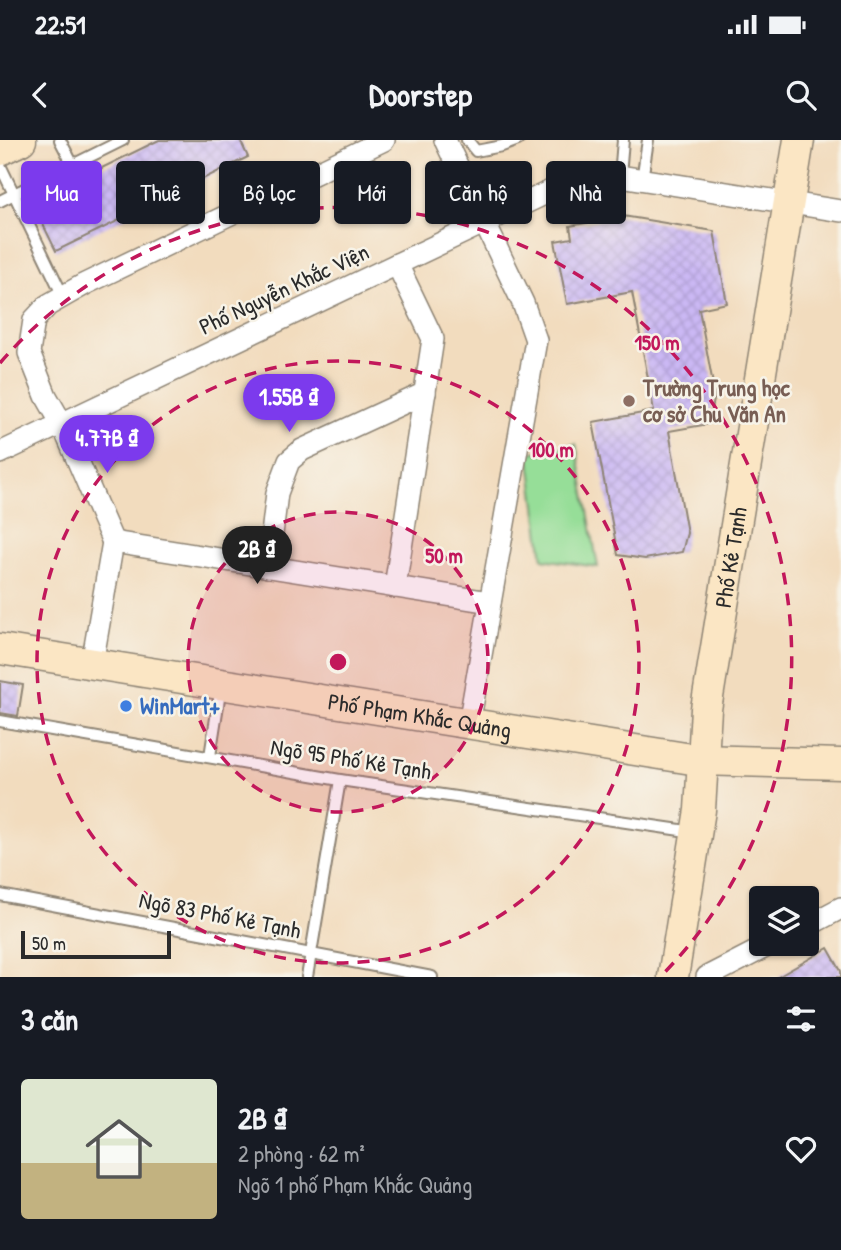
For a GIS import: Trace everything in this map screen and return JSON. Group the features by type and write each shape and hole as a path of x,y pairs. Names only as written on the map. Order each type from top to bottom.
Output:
{"street":[{"path":"0,150 21,140"},
{"path":"92,664 113,542 29,353 34,320 48,305 64,296 384,140"},
{"path":"444,140 454,161"},
{"name":"Phố Kẻ Tạnh","path":"673,977 697,832 706,709 799,140"},
{"name":"Phố Nguyễn Khắc Viện","path":"626,177 841,211"},
{"name":"Phố Nguyễn Khắc Viện","path":"0,453 482,224"},
{"path":"469,724 536,340 523,303 484,224"},
{"path":"395,587 433,339 397,264"},
{"path":"268,567 277,493 289,461 302,450 425,393"},
{"path":"113,542 490,602"},
{"name":"Phố Phạm Khắc Quảng","path":"0,649 704,760 841,764"},
{"path":"819,921 840,911"},
{"path":"707,977 749,955"}],"lane":[{"path":"60,140 71,161"},
{"path":"81,161 123,140"},
{"path":"467,140 476,151 518,140"},
{"path":"621,161 623,140"},
{"path":"642,180 648,140"},
{"path":"0,166 64,296"},
{"path":"0,201 21,191"},
{"path":"210,756 221,684"},
{"name":"Ngõ 95 Phố Kẻ Tạnh","path":"0,721 340,780 697,832"},
{"path":"307,977 340,780"},
{"name":"Ngõ 83 Phố Kẻ Tạnh","path":"0,895 432,977"}],"green space":[{"path":"576,444 598,567 543,559 529,453"}],"building":[{"path":"159,140 240,140 248,157 240,161 219,161 219,171 205,178 205,161 116,161 116,222 56,251 43,224 102,224 102,168"},
{"path":"626,216 714,231 727,303 699,309 715,395 709,424 669,431 687,533 682,552 645,559 618,555 593,422 654,411 632,292 567,304 555,241 572,238 570,226 626,224"},
{"path":"0,681 23,685 18,716 0,713"},
{"path":"828,948 841,971 841,977 778,977 814,956 819,956"}],"place":[{"name":"Trường Trung học cơ sở Chu Văn An","path":"629,401"},
{"name":"WinMart+","path":"126,706"}]}
